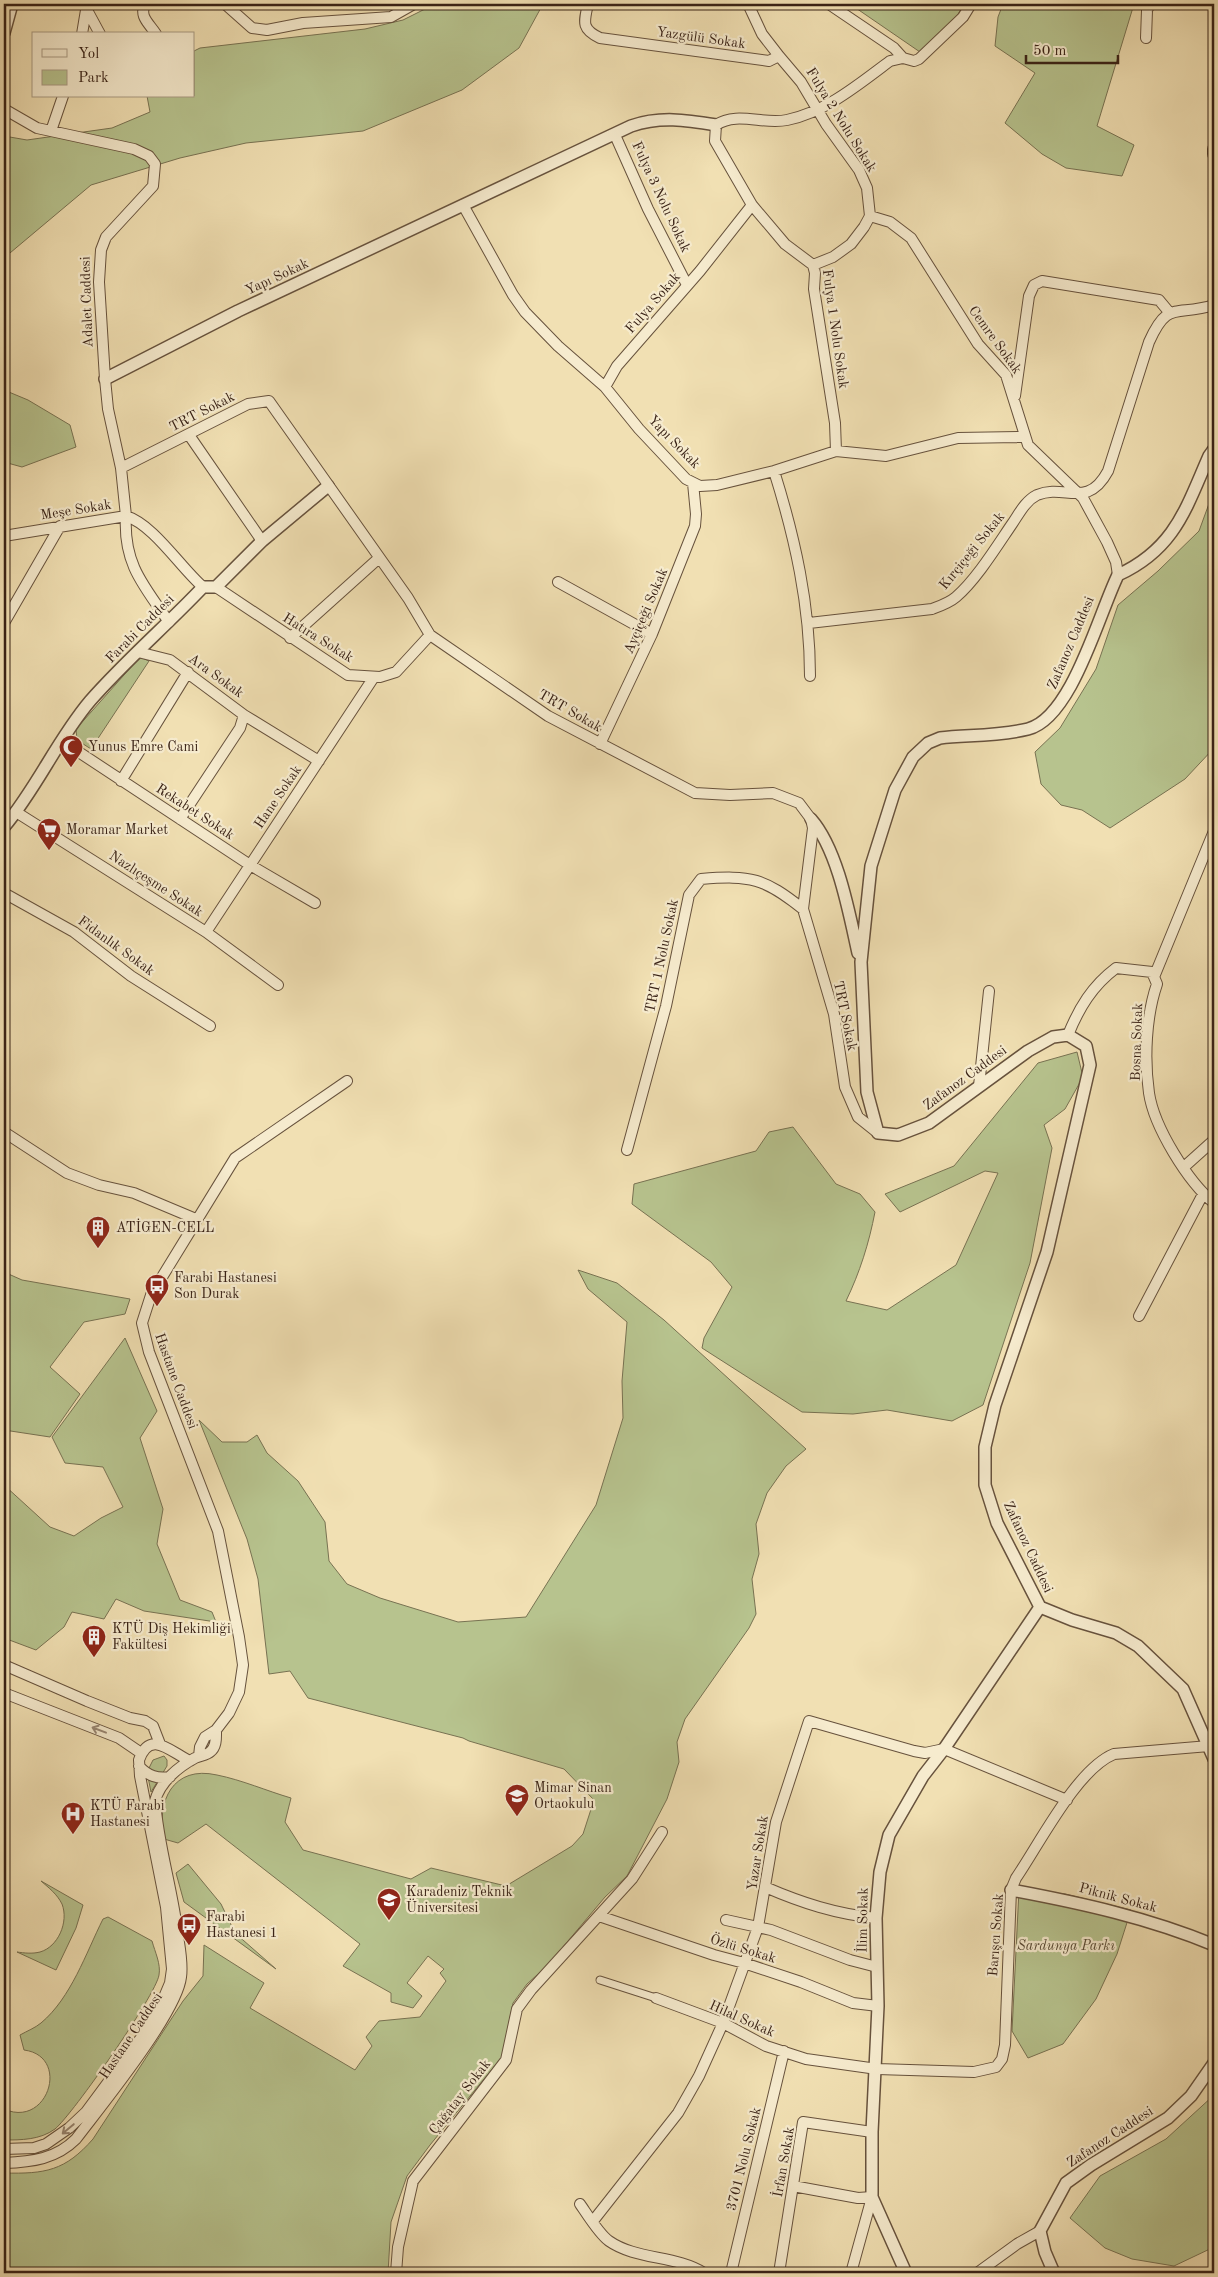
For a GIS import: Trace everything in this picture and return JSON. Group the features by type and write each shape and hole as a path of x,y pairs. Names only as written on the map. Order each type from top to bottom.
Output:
{"street":[{"path":"4,34 12,4"},
{"path":"145,4 143,18 154,32"},
{"path":"225,4 252,28 267,30 303,23 391,17 414,4"},
{"name":"Yazgülü Sokak","path":"588,4 584,22 590,33 600,38 770,61 779,56 762,34 748,4"},
{"path":"829,4 894,48 902,58"},
{"path":"752,205 715,141 716,125 733,118 778,122 818,110 890,61 902,58 914,61 926,54 963,17 971,4"},
{"path":"1146,38 1147,10 1150,4"},
{"path":"82,32 87,7"},
{"path":"87,7 99,32"},
{"name":"Fulya 2 Nolu Sokak","path":"779,56 792,69 859,170 867,188 870,216"},
{"path":"51,131 62,98"},
{"name":"Adalet Caddesi","path":"4,109 37,128 134,149 149,156 155,164 153,186 106,237 101,250 99,282 105,379 108,409 121,468 126,516"},
{"name":"Fulya 3 Nolu Sokak","path":"687,285 648,209 615,135 645,121 659,119 675,119 716,125"},
{"name":"Yapı Sokak","path":"105,379 238,312 462,205 615,135"},
{"path":"1214,148 1214,154"},
{"name":"Yapı Sokak","path":"462,205 512,295 525,312 558,346 606,387 639,430 686,479 700,486 717,485 774,471 836,451 886,456 958,438 1024,437"},
{"name":"Fulya 1 Nolu Sokak","path":"752,205 785,244 812,265 815,273 814,289 835,423 836,451"},
{"name":"Fulya Sokak","path":"606,387 617,366 687,285 752,205"},
{"path":"812,265 833,257 850,244 870,216"},
{"name":"Cemre Sokak","path":"870,216 890,222 911,238 978,344 1006,375 1015,398 1018,419 1024,437 1032,450 1078,494 1107,542 1116,562 1118,575"},
{"path":"1015,398 1028,296 1034,285 1042,281 1159,300 1169,312 1193,311 1214,305"},
{"name":"Kırçiçeği Sokak","path":"809,623 932,609 948,603 957,596 993,552 1027,502 1038,495 1078,494 1095,488 1102,482 1108,471 1149,342 1158,321 1169,312"},
{"name":"TRT Sokak","path":"121,468 248,404 269,401 408,598 430,635 548,716 695,793 730,795 773,793 799,803 811,820 813,828 804,909 834,1014 845,1087 858,1117 878,1133"},
{"path":"189,435 262,541"},
{"path":"1118,575 1131,569 1170,537 1182,519 1214,448"},
{"path":"774,471 799,560 809,623 810,676"},
{"name":"Ayçiçeği Sokak","path":"600,744 652,634 695,526 696,514 693,483"},
{"path":"126,516 135,519 155,536 203,587 216,587 262,541 328,486"},
{"name":"Meşe Sokak","path":"4,536 126,516 125,538 130,558 141,582 169,622"},
{"path":"4,623 60,526"},
{"path":"290,638 379,558"},
{"name":"Zafanoz Caddesi","path":"1118,575 1069,691 1056,710 1029,729 940,738 928,743 913,757 896,790 871,866 861,962 867,1092 878,1133 898,1135 929,1123 1028,1051 1053,1037 1068,1035 1086,1046 1090,1065 1047,1252 995,1405 985,1447 985,1485 997,1523 1040,1607 1072,1620 1116,1633 1138,1646 1183,1689 1211,1743 1214,1759"},
{"path":"558,582 652,634"},
{"name":"Farabi Caddesi","path":"4,827 91,700 203,587"},
{"name":"Hatıra Sokak","path":"216,587 290,638 348,674 374,677 396,672 430,635"},
{"name":"Ara Sokak","path":"138,652 170,660 244,715 240,728 180,819"},
{"path":"121,781 188,672"},
{"name":"Hane Sokak","path":"206,932 374,677"},
{"path":"244,715 319,761"},
{"name":"Rekabet Sokak","path":"62,741 250,865 315,903"},
{"name":"Nazlıçeşme Sokak","path":"16,812 206,932 278,985"},
{"path":"811,820 824,836 845,897 861,962"},
{"name":"Bosna Sokak","path":"1214,831 1203,852 1154,977 1157,984 1150,1010 1148,1050 1149,1093 1156,1120 1184,1167 1203,1194 1214,1203"},
{"name":"TRT 1 Nolu Sokak","path":"628,1150 666,1006 689,895 701,879 749,878 779,890 804,909"},
{"name":"Fidanlık Sokak","path":"4,893 74,932 131,976 210,1026"},
{"path":"1068,1035 1077,1012 1099,981 1116,968 1152,972 1154,977"},
{"path":"979,1086 989,991"},
{"name":"Hastane Caddesi","path":"4,2164 36,2161 65,2150 76,2139 149,2039 175,1996 181,1978 181,1960 175,1908 155,1801 157,1794 173,1774 195,1759 205,1737 216,1730 230,1712 238,1692 243,1665 218,1531 149,1352 142,1323 151,1295 235,1158 347,1081"},
{"path":"4,1132 67,1173 99,1185 134,1193 196,1219"},
{"path":"1184,1167 1214,1140"},
{"path":"1139,1316 1203,1194"},
{"name":"İlim Sokak","path":"906,2273 872,2197 872,2132 877,2069 878,2006 876,1918 880,1872 889,1835 923,1776 944,1749 1040,1607"},
{"path":"4,1666 130,1718 145,1721 153,1726 160,1744"},
{"path":"4,1693 119,1738 141,1753 151,1745 160,1744 167,1746 178,1761 173,1774 157,1778 144,1772 139,1766"},
{"name":"Yazar Sokak","path":"593,2221 678,2113 723,2024 758,1927 776,1822 809,1721 914,1751 925,1753 944,1749 1067,1800"},
{"name":"Barışcı Sokak","path":"877,2069 974,2072 996,2067 1002,2059 1012,1890 1016,1878 1080,1780 1101,1760 1114,1754 1211,1743"},
{"name":"Hastane Caddesi","path":"4,2149 34,2148 46,2144 69,2128 86,2112 146,2031 170,1983 171,1951 166,1907 139,1766 141,1753"},
{"path":"175,1755 195,1759"},
{"name":"Çağatay Sokak","path":"396,2273 398,2246 413,2181 506,2060 517,2009 531,1990 632,1879 662,1832"},
{"path":"765,1887 819,1908 844,1915 876,1918"},
{"name":"Piknik Sokak","path":"1012,1890 1087,1904 1175,1929 1214,1944"},
{"name":"Özlü Sokak","path":"599,1916 801,1982 853,2002 878,2006"},
{"path":"726,1920 758,1927 850,1960 877,1967"},
{"name":"Hilal Sokak","path":"600,1980 656,1998 723,2024 766,2046 784,2052 806,2059 877,2069"},
{"name":"3701 Nolu Sokak","path":"730,2273 784,2052"},
{"name":"Zafanoz Caddesi","path":"1040,2231 1066,2183 1091,2165 1168,2118 1191,2096 1214,2063"},
{"name":"İrfan Sokak","path":"782,2273 803,2122 872,2132"},
{"path":"793,2186 858,2198 872,2197 851,2273"},
{"path":"580,2204 608,2240 633,2251 670,2260 704,2273"},
{"path":"977,2273 1017,2244 1040,2231 1045,2252 1054,2273"}],"green space":[{"path":"435,4 543,4 519,48 462,90 363,131 246,143 180,158 91,185 4,258 4,136 27,140 112,128 150,112 147,98 195,98 195,50 200,48 365,29 403,20"},
{"path":"850,4 964,4 954,21 920,52"},
{"path":"1003,4 1134,4 1097,126 1134,145 1122,176 1066,168 1042,154 1005,123 1035,73 995,46 998,17"},
{"path":"4,390 28,400 70,425 76,447 22,467 4,462"},
{"path":"1214,490 1214,748 1185,779 1110,828 1082,810 1061,805 1041,784 1035,752 1060,728 1096,669 1118,605 1158,571 1199,531"},
{"path":"140,657 149,661 91,749 77,740 76,729"},
{"path":"1077,1052 1083,1077 1065,1109 1044,1125 1052,1148 1030,1263 983,1405 952,1421 887,1410 853,1414 802,1412 702,1348 704,1338 732,1287 711,1262 632,1204 634,1184 756,1151 769,1132 793,1127 836,1184 860,1194 875,1212 864,1257 846,1301 887,1310 956,1265 998,1173 985,1171 900,1212 885,1194 954,1166 1038,1063"},
{"path":"578,1270 617,1283 664,1320 806,1449 786,1466 767,1493 756,1524 759,1554 752,1579 756,1614 749,1628 685,1719 677,1742 679,1762 667,1799 627,1876 605,1897 547,1966 527,1984 513,2003 502,2057 407,2176 391,2222 388,2273 142,2273 140,2268 128,2273 4,2273 4,2173 31,2173 53,2168 73,2158 93,2139 183,2001 203,1976 204,1945 264,1983 250,2008 355,2070 372,2046 366,2037 379,2021 420,2017 446,1981 440,1973 444,1969 428,1956 407,1983 422,1996 413,2008 391,2002 391,1993 343,1966 360,1944 206,1824 178,1843 164,1839 162,1825 166,1799 171,1789 179,1781 189,1775 202,1773 217,1775 291,1798 285,1822 303,1850 411,1879 431,1868 506,1886 572,1846 583,1834 594,1800 564,1769 463,1738 308,1698 290,1671 269,1674 258,1579 247,1539 199,1420 222,1442 247,1442 257,1435 267,1453 298,1481 325,1522 329,1561 347,1584 380,1598 458,1622 526,1617 596,1505 623,1418 622,1381 627,1322 588,1289"},
{"path":"4,1272 22,1280 130,1299 125,1314 84,1322 50,1367 80,1394 50,1437 4,1430"},
{"path":"125,1338 157,1411 140,1438 163,1509 157,1544 180,1600 212,1612 216,1622 144,1611 116,1599 104,1619 72,1612 64,1627 36,1650 4,1638 4,1485 50,1527 74,1536 101,1518 123,1507 103,1467 65,1463 52,1437"},
{"path":"164,1756 167,1760 167,1766 151,1792 147,1772 153,1760"},
{"path":"188,1864 221,1904 235,1933 276,1969 184,1902 176,1873"},
{"path":"41,1881 83,1905 76,1928 56,1970 17,1952 34,1953 46,1949 57,1939 63,1926 64,1911 62,1904 55,1894"},
{"name":"Sardunya Parkı","path":"1019,1890 1065,1894 1131,1910 1117,1954 1096,1999 1063,2044 1028,2058 1012,2031"},
{"path":"108,1917 152,1941 159,1971 154,1987 130,2029 65,2119 49,2133 37,2137 4,2140 4,2109 19,2112 32,2109 42,2101 48,2089 50,2077 47,2065 38,2055 24,2050 20,2035 41,2023 61,2001 77,1974 103,1919"},
{"path":"1214,2095 1214,2247 1174,2266 1132,2259 1105,2248 1070,2218 1100,2176 1166,2139"}],"place":[{"name":"Yunus Emre Cami","path":"71,768"},
{"name":"Moramar Market","path":"49,851"},
{"name":"ATİGEN-CELL","path":"98,1249"},
{"name":"Farabi Hastanesi Son Durak","path":"157,1307"},
{"name":"KTÜ Diş Hekimliği Fakültesi","path":"94,1658"},
{"name":"Mimar Sinan Ortaokulu","path":"517,1817"},
{"name":"KTÜ Farabi Hastanesi","path":"73,1835"},
{"name":"Karadeniz Teknik Üniversitesi","path":"389,1921"},
{"name":"Farabi Hastanesi 1","path":"189,1946"}]}
